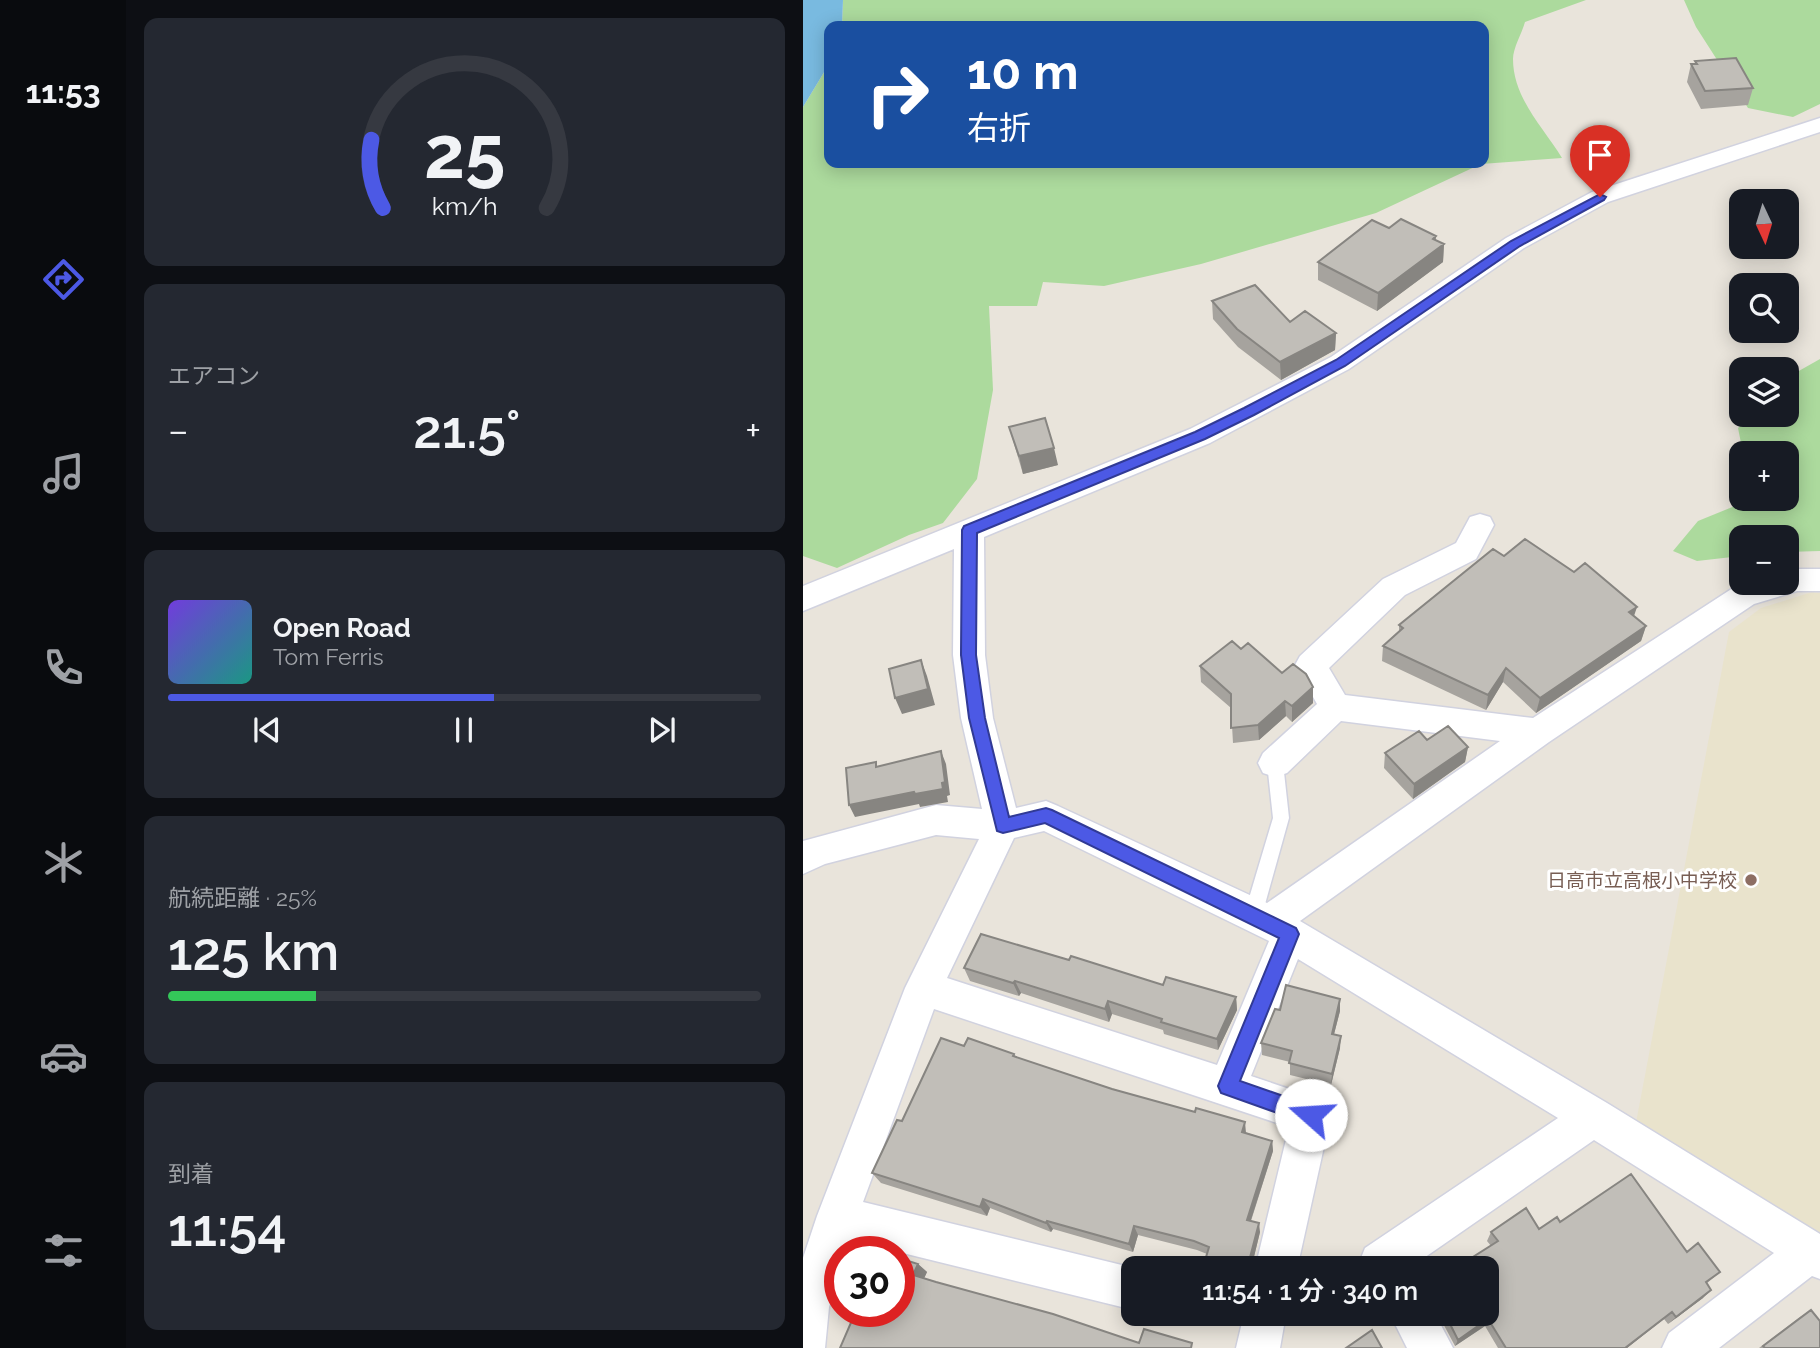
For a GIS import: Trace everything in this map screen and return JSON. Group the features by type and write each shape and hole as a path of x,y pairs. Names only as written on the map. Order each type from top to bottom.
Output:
{"street":[{"path":"803,599 1200,436 1340,363 1515,243 1600,197 1820,124"},
{"path":"1335,707 1311,665 1394,587 1466,551 1480,525"},
{"path":"803,1348 805,1312 837,1216 923,988 1003,826 977,718 969,655 969,530"},
{"path":"1799,580 1820,580"},
{"path":"1228,1086 1271,924 1539,732 1747,595"},
{"path":"1335,707 1539,732"},
{"path":"1275,763 1335,707"},
{"path":"803,859 817,851 936,820 1003,826 1046,816 1271,924 1593,1117 1815,1255 1684,1348"},
{"path":"923,988 1311,1115 1279,1256"},
{"path":"1390,1256 1593,1117"},
{"path":"837,1216 1121,1286"},
{"path":"1418,1326 1431,1348"}],"lane":[{"path":"1271,924 1281,818 1275,763"}],"shaded area":[{"name":"日高市立高根小中学校","path":"1812,592 1820,593 1820,1237 1635,1128 1729,632 1761,608"}],"green space":[{"path":"843,0 1586,0 1525,22 1513,55 1514,73 1523,99 1562,158 1489,163 1489,21 842,21"},
{"path":"1684,0 1820,0 1820,104 1793,117 1748,108 1696,27"},
{"path":"824,72 824,168 1472,168 1376,213 1201,264 1104,286 1043,282 1037,306 989,306 993,390 977,479 943,523 909,535 837,568 803,556 803,107"},
{"path":"1820,359 1820,551 1799,552 1799,525 1729,525 1729,557 1697,561 1673,551 1698,521 1729,508 1729,511 1799,511 1799,441 1741,441 1738,428 1799,427 1799,371"}],"water":[{"path":"803,0 843,0 842,21 824,21 824,72 803,107"}],"building":[{"path":"1736,58 1753,88 1705,91 1691,64 1697,64 1695,61"},
{"path":"1401,219 1436,236 1433,239 1444,244 1378,293 1318,262 1372,220 1389,228"},
{"path":"1255,285 1290,322 1305,311 1336,333 1280,362 1237,329 1212,301"},
{"path":"1045,418 1054,448 1019,456 1009,427"},
{"path":"1525,539 1574,572 1585,563 1637,607 1629,612 1646,626 1540,698 1506,668 1488,695 1383,646 1403,628 1399,625 1493,549 1504,556"},
{"path":"1232,641 1241,649 1248,643 1282,673 1293,664 1306,674 1313,687 1292,706 1285,701 1258,725 1231,728 1231,694 1200,666"},
{"path":"921,660 928,689 895,698 889,669"},
{"path":"1448,726 1468,747 1414,784 1385,753 1419,731 1427,740"},
{"path":"941,751 945,782 942,783 943,789 849,805 846,768 876,762 876,767"},
{"path":"981,934 1069,960 1071,956 1163,985 1166,977 1236,997 1217,1039 1161,1022 1162,1019 1108,1001 1105,1009 964,968"},
{"path":"1286,985 1340,999 1332,1034 1341,1036 1332,1074 1289,1063 1292,1051 1261,1043 1275,1009 1280,1010"},
{"path":"941,1038 964,1046 968,1038 1112,1089 1195,1112 1196,1108 1245,1122 1242,1132 1272,1141 1247,1220 1259,1223 1250,1256 1206,1256 1209,1247 1134,1226 1129,1244 1047,1221 1046,1223 983,1199 980,1207 872,1173 897,1120 902,1121"},
{"path":"1631,1174 1687,1252 1698,1243 1720,1272 1706,1282 1711,1290 1676,1317 1672,1312 1625,1348 1506,1348 1492,1326 1499,1326 1499,1256 1474,1256 1498,1241 1491,1232 1526,1208 1539,1229 1557,1217 1560,1222"},
{"path":"915,1276 1053,1314 1139,1343 1144,1329 1192,1343 1191,1348 840,1348 849,1327 915,1327"},
{"path":"1811,1310 1820,1321 1820,1348 1763,1346"},
{"path":"1451,1326 1478,1326 1458,1340"},
{"path":"1372,1330 1382,1348 1346,1348"}],"place":[{"name":"日高市立高根小中学校","path":"1751,880"}],"route":[{"path":"1311,1115 1228,1086 1290,934 1046,816 1003,826 977,718 969,655 969,530 1200,436 1340,363 1515,243 1600,197"}]}
